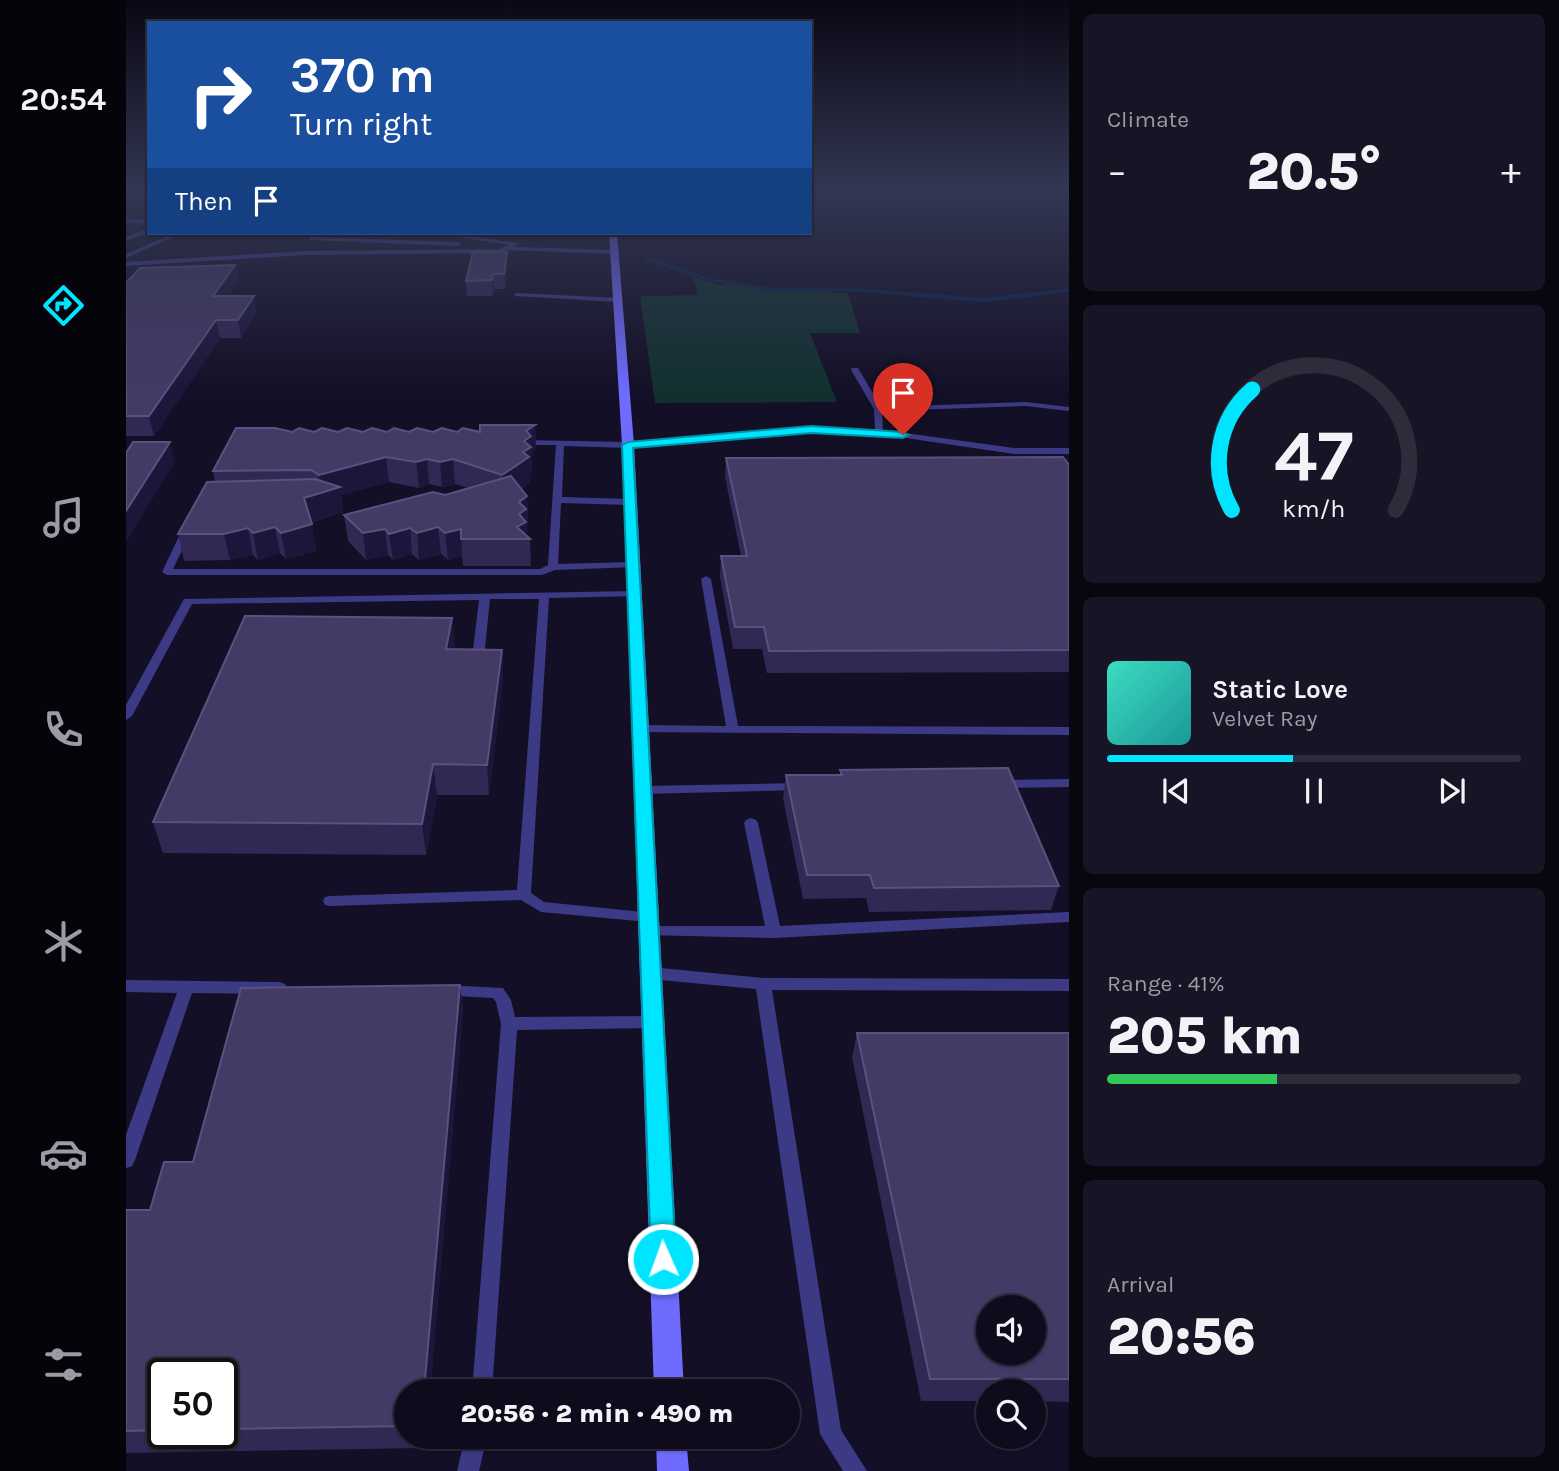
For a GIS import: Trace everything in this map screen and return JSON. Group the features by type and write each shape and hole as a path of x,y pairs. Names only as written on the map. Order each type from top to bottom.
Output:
{"main road":[{"path":"614,256 628,445 668,1379"},
{"path":"672,1449 673,1471"}],"lane":[{"path":"126,264 262,256"},
{"path":"517,295 618,300"},
{"path":"855,370 878,409 879,432"},
{"path":"878,409 1026,404 1069,409"},
{"path":"506,442 628,445 811,429 879,432 1014,451 1069,451"},
{"path":"553,567 560,443"},
{"path":"558,500 630,502"},
{"path":"195,513 167,572 542,572 553,567 632,565"},
{"path":"706,579 733,730"},
{"path":"126,716 188,601 634,594"},
{"path":"524,895 544,595"},
{"path":"478,659 485,596"},
{"path":"640,729 1069,732"},
{"path":"987,784 1069,783"},
{"path":"643,790 808,787"},
{"path":"751,822 774,932"},
{"path":"330,901 524,895 541,907 649,924 774,932 1069,917"},
{"path":"650,973 763,984 1069,985"},
{"path":"763,984 831,1434 856,1471"},
{"path":"126,986 295,988"},
{"path":"126,1160 187,986"},
{"path":"429,990 496,992 503,1000 509,1024 483,1379"},
{"path":"509,1024 653,1022"},
{"path":"468,1471 473,1449"}],"green space":[{"path":"693,277 723,286 733,281 771,290 848,293 860,333 810,333 837,402 655,403 640,296 698,295"}],"building":[{"path":"472,256 507,256 504,274 493,274 492,280 466,281"},
{"path":"235,265 213,296 254,296 238,320 216,320 149,416 126,416 126,283 140,268"},
{"path":"480,425 535,425 526,431 531,436 524,441 531,447 523,452 529,457 502,475 453,459 440,462 427,459 416,462 386,457 319,475 311,470 213,471 236,428 275,428 292,432 299,428 314,432 322,428 338,432 347,428 363,432 372,428 387,432 394,428 409,432 417,428 433,432 442,428 457,432 463,428 480,432"},
{"path":"133,442 170,442 126,511 126,453"},
{"path":"1063,457 1069,465 1069,650 769,651 764,627 735,627 721,556 747,556 726,458"},
{"path":"511,476 527,496 519,502 526,509 519,514 526,522 517,527 530,539 461,539 461,529 445,533 438,527 417,533 410,528 389,534 385,529 363,533 344,515 433,492 445,495"},
{"path":"315,479 340,487 304,498 312,524 281,533 275,527 253,533 248,528 224,534 178,534 207,482"},
{"path":"245,616 452,618 446,649 502,650 487,765 433,764 422,824 153,822"},
{"path":"1008,768 1059,886 874,888 870,875 807,875 786,775 842,775 840,770"},
{"path":"460,985 425,1379 394,1379 394,1426 238,1429 238,1358 147,1358 147,1430 126,1431 126,1210 150,1210 164,1162 193,1162 241,988"},
{"path":"857,1033 1069,1033 1069,1379 930,1379"}],"waterway":[{"path":"647,259 711,280 776,290 860,290 930,296"},
{"path":"1020,296 1069,290"},
{"path":"908,294 983,300 1035,294"}],"route":[{"path":"663,1259 628,445 811,429 903,435"}]}
